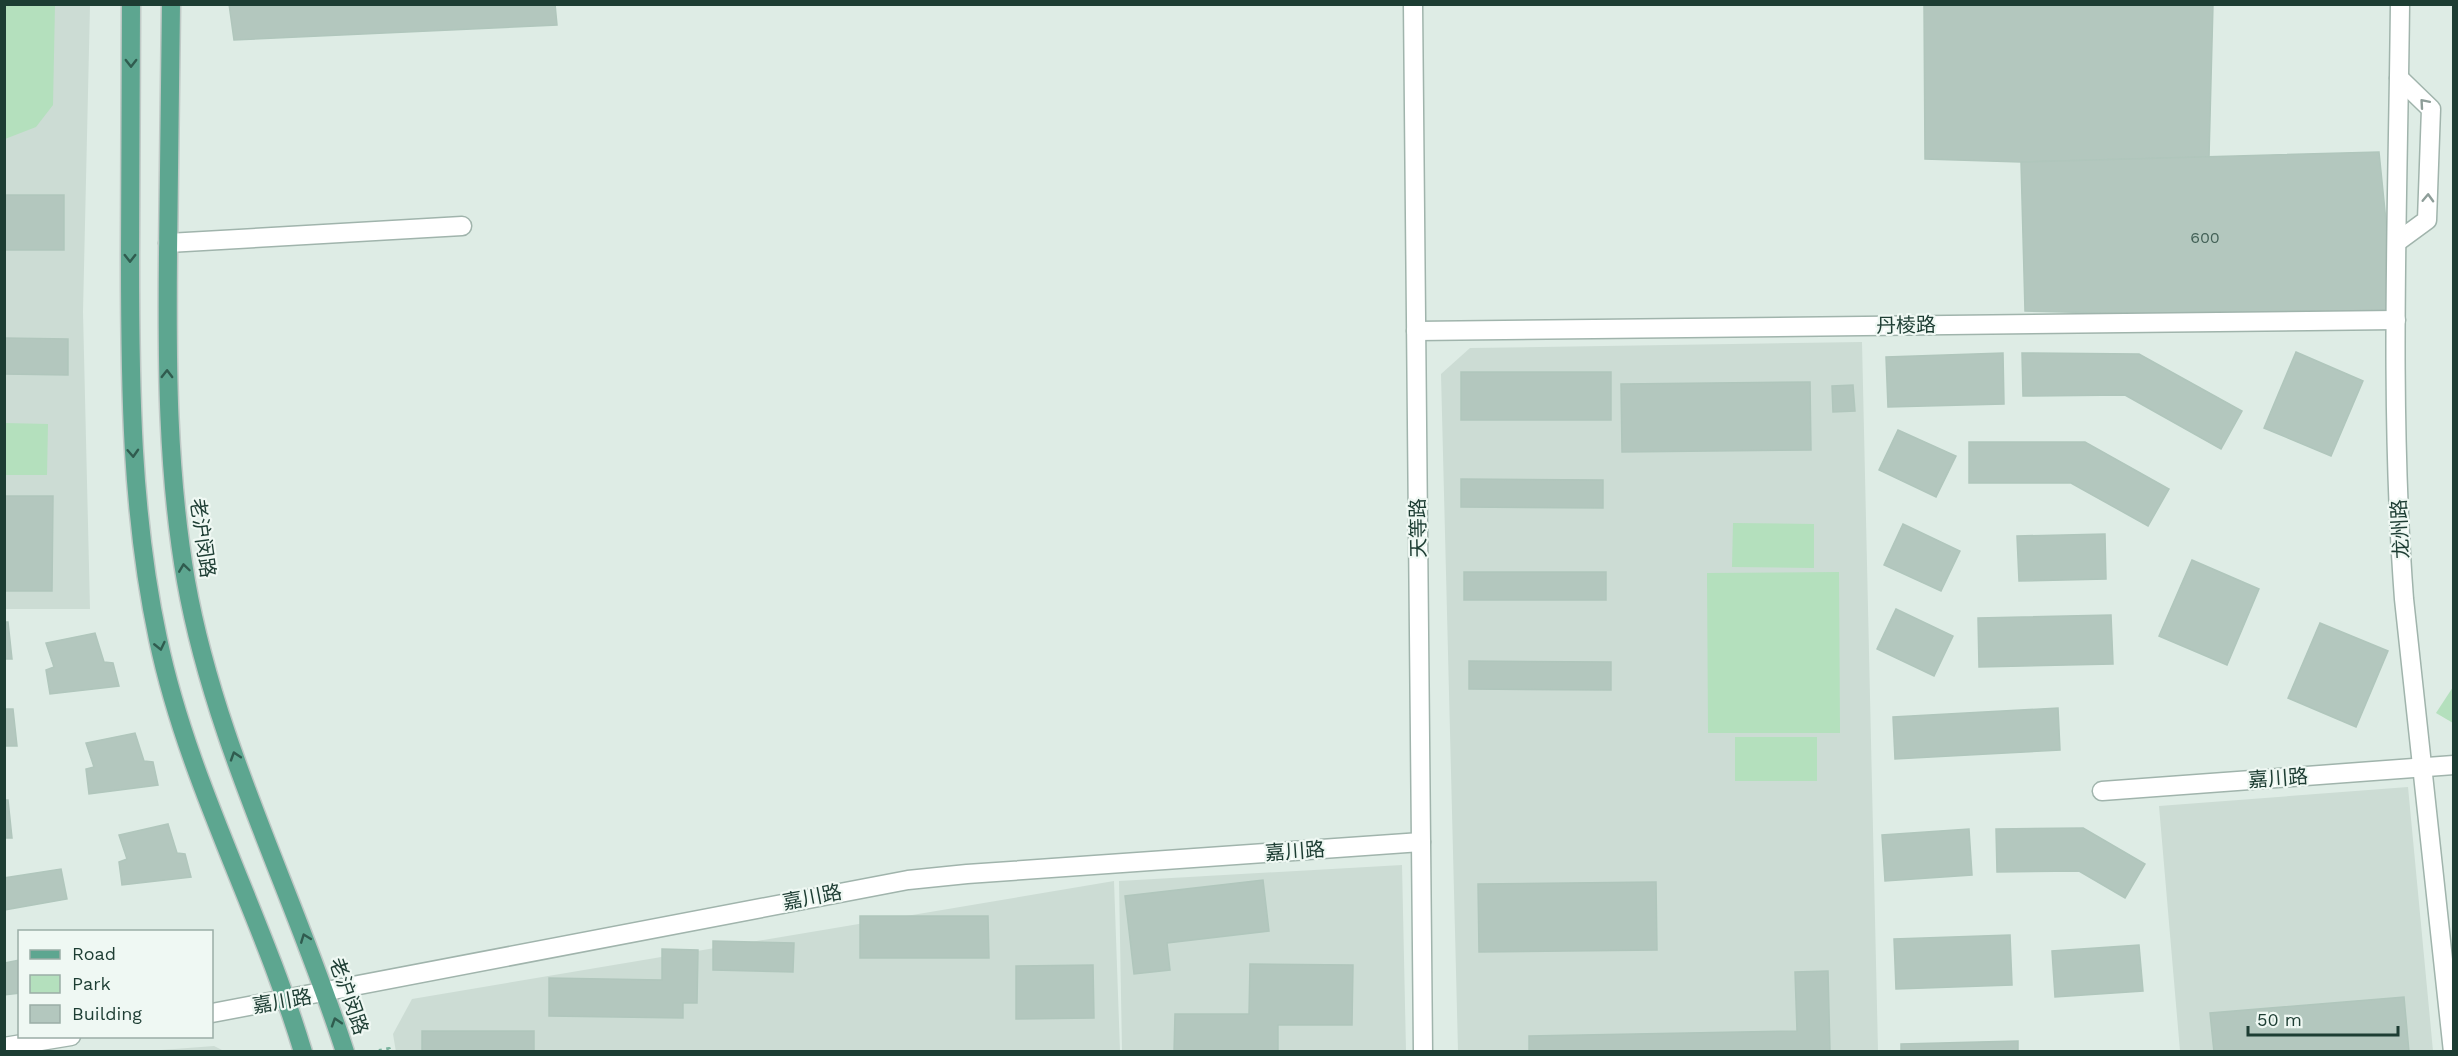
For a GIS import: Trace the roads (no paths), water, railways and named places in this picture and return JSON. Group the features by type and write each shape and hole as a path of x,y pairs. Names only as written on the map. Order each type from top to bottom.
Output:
{"main road":[{"path":"131,4 130,389 135,488 150,589 170,687 203,783 287,1000 303,1052"},
{"name":"老沪闵路","path":"171,4 167,390 173,485 186,583 209,676 240,769 326,993 345,1052"}],"street":[{"name":"天等路","path":"1413,4 1423,1052"},
{"name":"龙州路","path":"2400,4 2396,320 2396,439 2400,543 2453,1052"},
{"path":"2397,242 2427,220 2431,109 2400,78"},
{"path":"168,243 462,226"},
{"name":"丹棱路","path":"1416,331 2396,320"},
{"name":"嘉川路","path":"2102,791 2454,765"},
{"name":"嘉川路","path":"213,1013 908,880 1420,842"},
{"path":"4,1047 58,1038"}]}
